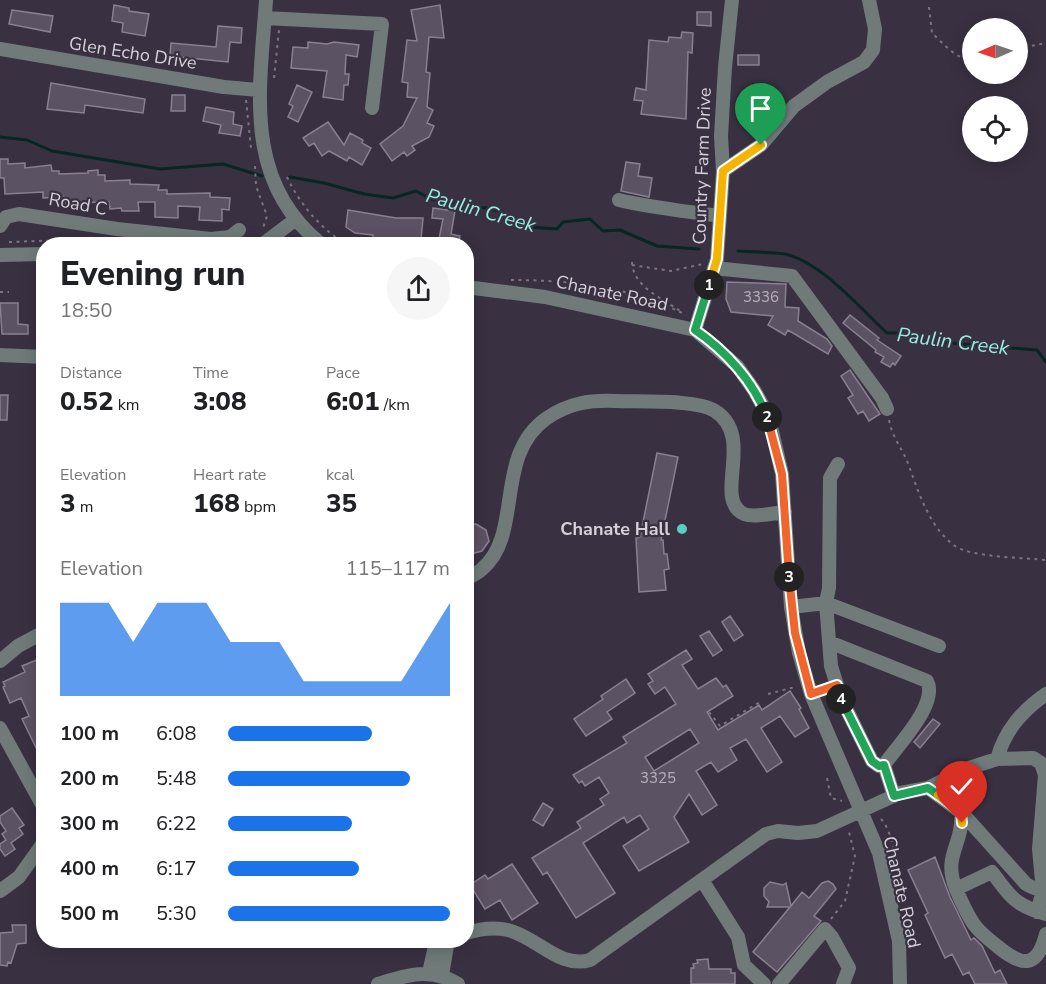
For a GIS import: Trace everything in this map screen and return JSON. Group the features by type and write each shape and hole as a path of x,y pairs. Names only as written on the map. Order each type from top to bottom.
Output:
{"street":[{"path":"267,0 260,90 260,127 265,156 283,200 296,219 314,237"},
{"name":"Country Farm Drive","path":"695,330 720,216 723,171 721,136 732,0"},
{"path":"723,171 761,145 794,106 827,82 864,62 873,51 874,25 869,0"},
{"path":"265,18 382,24 372,108"},
{"name":"Glen Echo Drive","path":"0,49 224,87 260,90"},
{"path":"619,200 649,208 677,209 720,216"},
{"name":"Road C","path":"0,226 6,217 20,214 137,237"},
{"path":"272,237 296,219"},
{"name":"Road C","path":"230,237 239,230"},
{"path":"0,255 36,254"},
{"path":"711,265 792,276 882,398 887,410"},
{"name":"Chanate Road","path":"474,289 545,297 695,330 736,366 764,408 779,455 791,607 797,643 811,694 879,853 899,940 900,984"},
{"path":"0,355 36,357"},
{"path":"474,574 483,568 497,547 518,455 525,437 538,424 558,410 578,402 595,400 687,404 699,405 715,411 729,427 734,441 731,494 737,509 749,515 785,512"},
{"path":"829,642 927,681 929,685 928,702 921,716 884,765 879,766 872,761 841,698 831,666 829,642 826,603 830,588 830,478 838,464"},
{"path":"791,607 826,603 939,646"},
{"path":"0,661 18,646 36,636"},
{"path":"811,694 837,685"},
{"path":"997,759 1002,741 1011,726 1030,705 1046,694"},
{"path":"0,728 36,793"},
{"path":"474,932 508,930 562,959 581,963 590,960 766,834 778,831 798,833 817,831 894,796 928,788 966,769 997,759 1033,758 1041,763 1045,775 1043,841 1045,892 1041,913 1023,907 1011,898 992,872 956,889"},
{"path":"884,765 894,796"},
{"path":"928,788 961,812 1026,884 1045,892"},
{"path":"961,812 961,833 950,868 956,889 975,926 1016,961 1027,962 1035,958 1046,934"},
{"path":"0,891 20,876 36,853"},
{"path":"702,880 738,937 744,965 764,984"},
{"path":"779,984 825,929 849,968 843,984"},
{"path":"436,974 444,948"},
{"path":"378,984 402,976 436,974 458,984"}],"path":[{"path":"929,7 932,33 962,57"},
{"path":"273,80 279,30"},
{"path":"1028,46 1046,43"},
{"path":"255,164 256,186 267,216 262,230"},
{"path":"286,176 297,195 318,222 338,237"},
{"path":"9,242 36,240"},
{"path":"508,280 562,282 636,294 664,303 687,316 646,289 635,275 632,264 671,271 711,265"},
{"path":"0,292 9,292"},
{"path":"887,410 892,436 905,453 928,516 955,547 983,554 1046,560"},
{"path":"768,694 795,687"},
{"path":"709,712 720,726 760,702"},
{"path":"827,778 831,798 842,801"},
{"path":"825,929 845,901 855,856 849,832"}],"building":[{"path":"114,5 129,8 129,11 149,14 145,36 122,32 123,23 112,21"},
{"path":"440,5 444,38 429,37 426,72 430,73 427,107 433,110 427,123 434,126 429,137 412,146 415,150 407,156 404,152 392,161 380,144 403,126 417,98 407,97 408,83 402,82 407,40 417,41 411,10"},
{"path":"12,10 53,16 50,32 9,24"},
{"path":"697,12 711,12 711,26 697,25"},
{"path":"218,26 242,28 241,43 230,42 228,62 170,56 171,43 216,47"},
{"path":"682,32 693,33 692,53 688,52 686,119 641,114 643,101 634,100 636,88 646,90 649,40 668,42 669,37 681,38"},
{"path":"308,42 359,45 357,57 346,55 345,74 349,74 348,85 344,85 343,100 323,97 327,71 291,68 293,47 308,48"},
{"path":"738,55 759,55 759,65 738,65"},
{"path":"51,83 145,99 143,113 85,105 84,113 47,109"},
{"path":"297,85 312,92 298,122 288,117 293,106 289,104"},
{"path":"172,95 185,95 185,111 171,111"},
{"path":"206,107 234,112 233,124 242,126 240,136 219,133 221,125 203,121"},
{"path":"328,122 344,145 350,133 363,140 362,143 371,148 362,165 349,157 347,161 329,151 322,156 314,143 309,146 303,138"},
{"path":"0,159 8,159 8,164 25,163 25,168 51,165 52,171 59,171 59,174 88,173 88,171 98,170 98,175 105,175 105,181 130,180 130,184 159,185 158,190 167,190 167,194 210,193 210,197 230,198 229,210 222,209 222,221 199,220 200,207 178,206 178,218 155,217 155,202 138,202 139,211 122,211 121,208 110,209 109,202 64,203 64,197 43,198 43,192 5,194 4,178 0,178"},
{"path":"626,162 640,164 638,176 652,178 649,197 621,191"},
{"path":"433,208 455,211 451,234 460,237 439,237 443,219 432,218"},
{"path":"348,210 396,218 423,218 421,237 373,237 373,235 355,233 346,227"},
{"path":"727,282 786,284 785,307 799,308 798,321 827,339 832,346 828,354 788,330 785,335 768,325 773,316 731,312 726,299"},
{"path":"0,303 18,303 18,324 28,325 28,334 2,334"},
{"path":"850,315 879,338 877,340 901,356 895,365 893,363 890,367 881,362 884,357 875,352 876,350 843,323"},
{"path":"850,370 880,414 869,421 863,411 858,414 848,398 853,395 841,376"},
{"path":"0,395 8,395 7,420 0,420"},
{"path":"657,453 678,457 661,540 663,540 664,554 667,554 669,569 664,570 666,590 639,592 636,538 640,537"},
{"path":"474,524 486,530 489,541 482,551 474,553"},
{"path":"730,616 743,635 734,641 722,622"},
{"path":"709,631 722,650 713,656 700,636"},
{"path":"686,650 692,659 682,665 698,689 716,678 723,687 726,685 733,696 707,712 718,730 759,705 762,710 790,691 801,708 799,709 809,728 795,737 780,716 761,728 782,762 767,772 746,739 730,748 737,760 718,772 711,762 696,771 717,805 702,815 689,794 674,817 689,842 639,871 623,846 649,829 640,815 627,823 624,817 583,843 615,893 576,918 547,872 543,875 532,858 581,828 577,822 604,805 600,799 609,793 599,777 585,786 582,781 579,783 573,775 627,743 623,737 676,704 665,687 655,694 648,684 653,681 648,674","holes":["690,729 699,743 654,771 645,757"]},
{"path":"36,660 36,748 22,719 29,716 21,698 10,703 3,687 5,686 3,682 25,672 22,666"},
{"path":"626,679 635,693 607,712 612,719 586,736 574,719 603,699 601,696"},
{"path":"933,719 940,724 920,748 914,742"},
{"path":"543,803 553,809 543,826 533,820"},
{"path":"12,808 24,825 19,828 23,834 11,843 15,849 5,856 0,849 0,844 6,840 2,834 6,831 0,822 0,816"},
{"path":"935,857 950,897 971,940 974,938 982,946 995,973 1000,970 1007,984 975,984 969,972 963,975 952,954 945,958 908,870"},
{"path":"512,864 538,903 512,920 500,900 485,909 474,891 474,882 485,875 488,879"},
{"path":"828,881 836,889 814,916 821,921 777,972 753,952 790,907 767,907 769,902 764,896 764,888 770,882 783,885 786,883 791,906 802,892 809,898 822,883"},
{"path":"12,925 26,925 26,943 17,944 11,963 8,962 7,966 0,965 0,933 13,932"},
{"path":"708,959 709,969 731,969 731,973 735,973 735,984 691,984 693,964 698,963 697,960"}],"waterway":[{"name":"Paulin Creek","path":"0,137 27,140 52,151 160,169 223,164 262,176"},
{"name":"Paulin Creek","path":"290,177 364,194 393,198 416,191 431,199 449,201 462,207 489,208 504,213 528,227 557,229 563,222 590,219 603,231 620,230 657,246 699,249"},
{"name":"Paulin Creek","path":"738,251 785,254 798,258 826,276 887,333 899,333 913,340 1037,350 1046,362"}],"place":[{"name":"Chanate Hall","path":"682,529"}],"route":[{"path":"761,145 723,171 717,259 695,330 707,338 736,366 764,408 772,431 782,474 792,621 811,694 837,685 841,698 872,761 879,766 884,765 894,796 928,788 961,812 962,823"}]}
